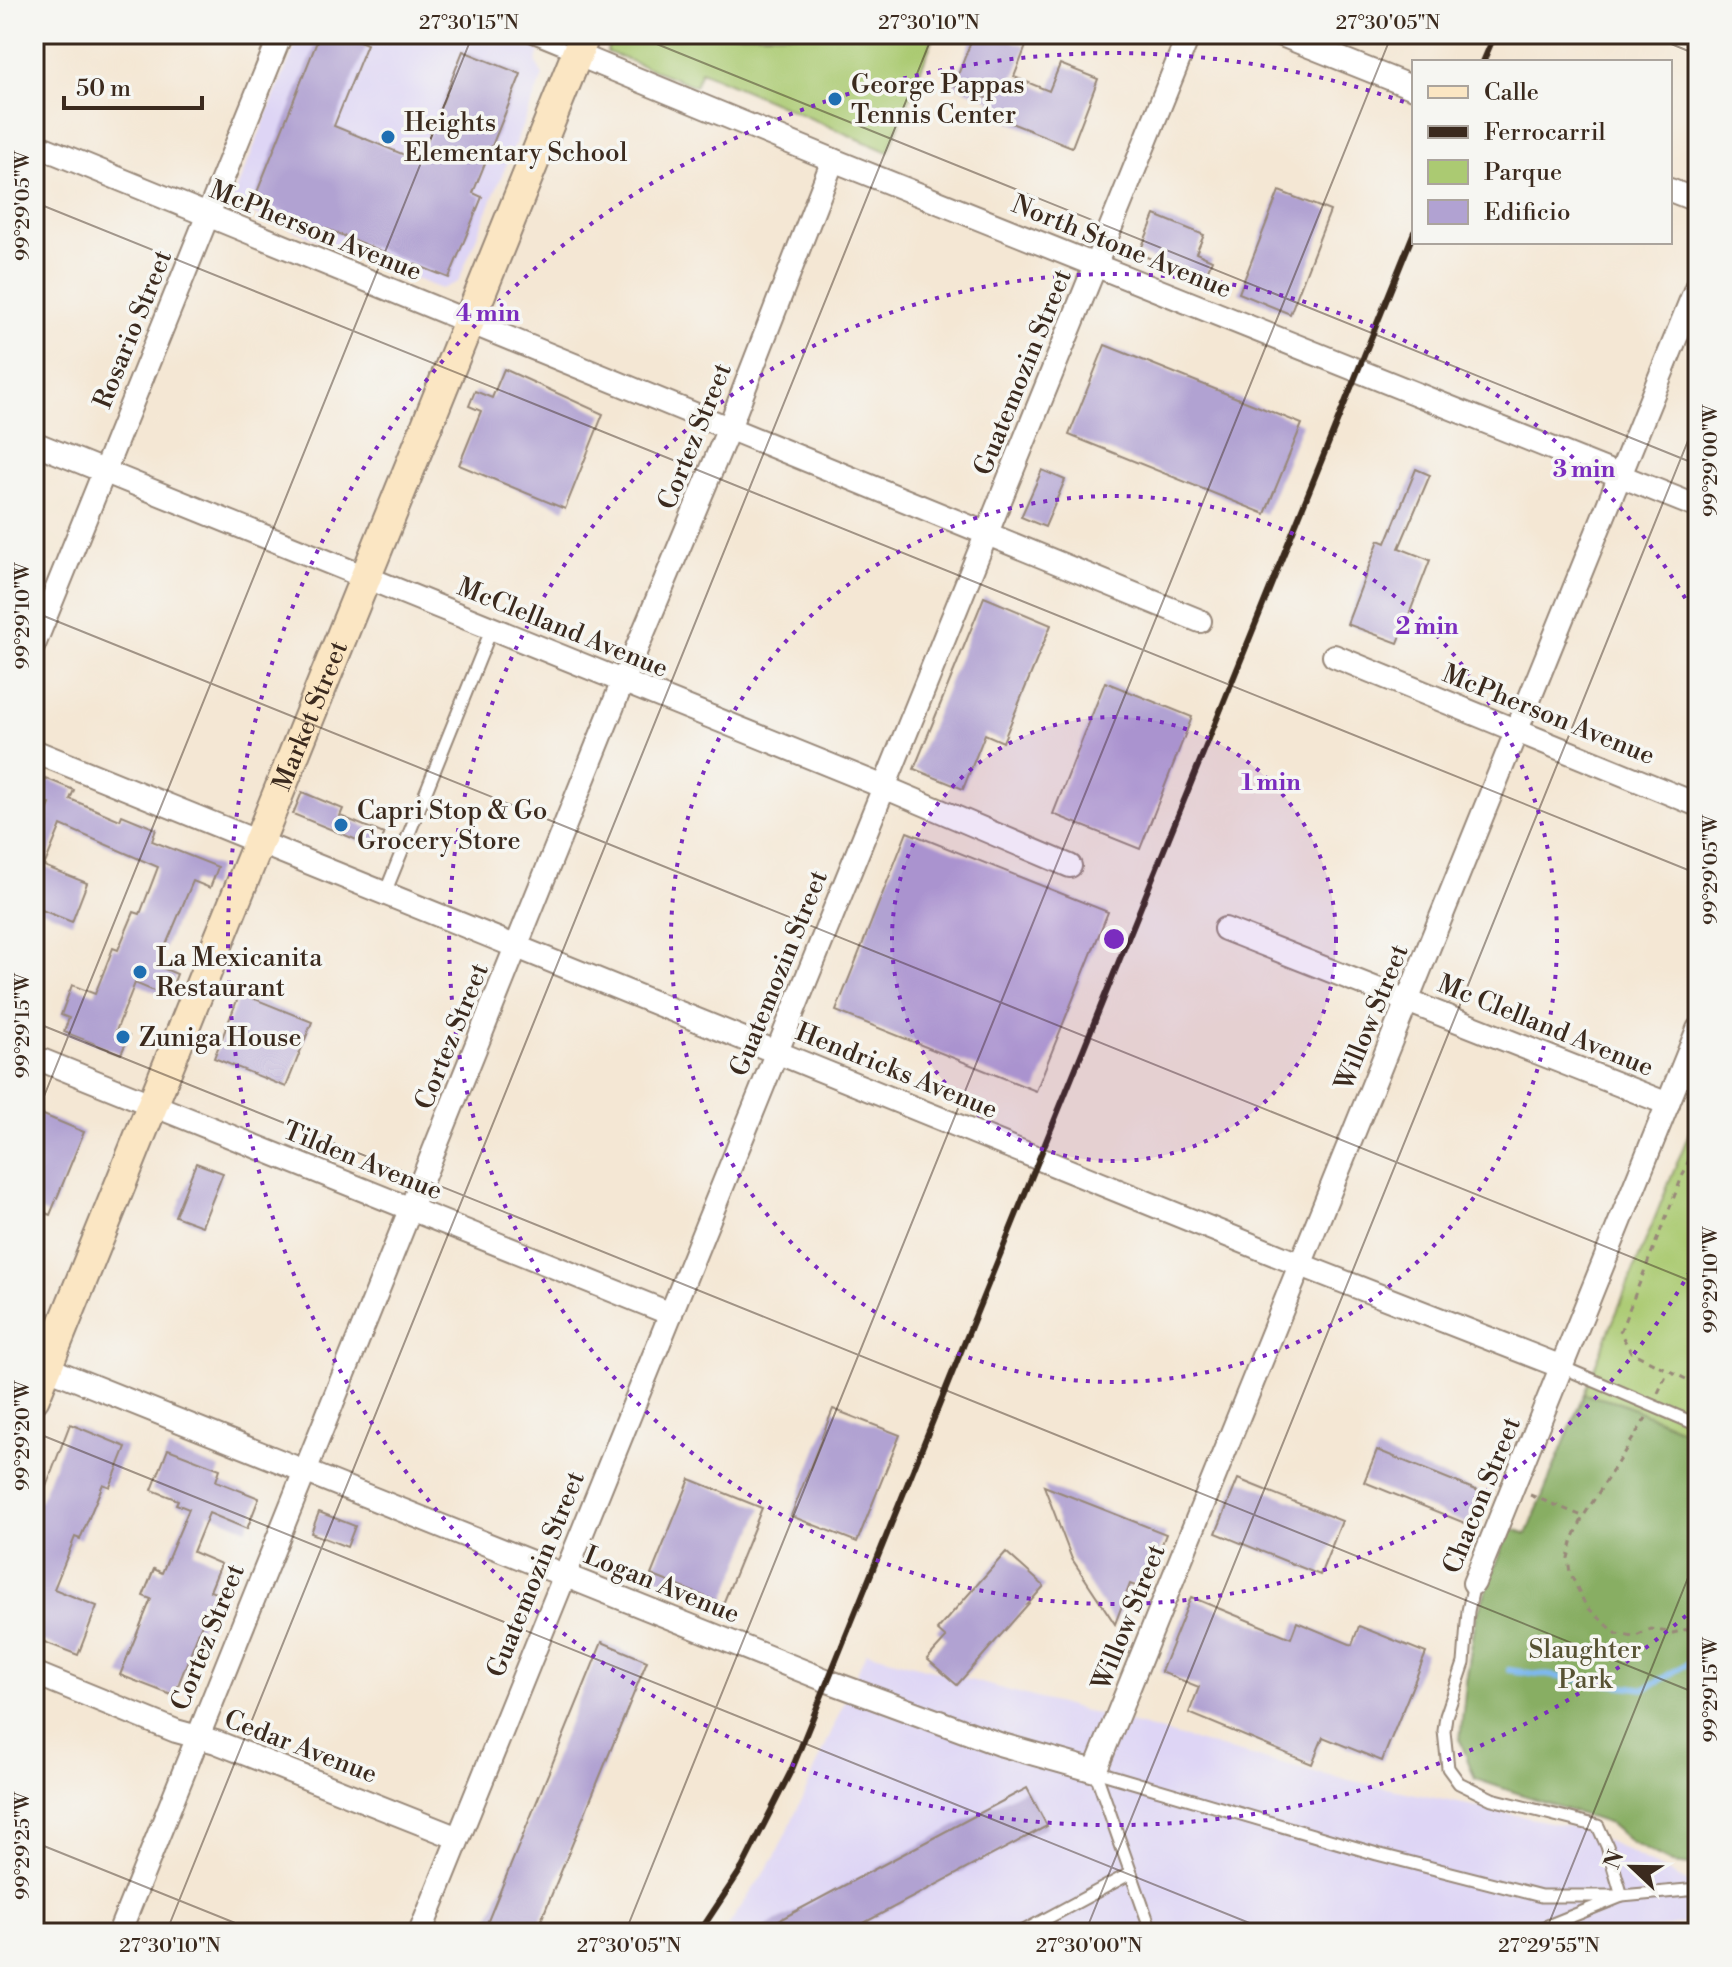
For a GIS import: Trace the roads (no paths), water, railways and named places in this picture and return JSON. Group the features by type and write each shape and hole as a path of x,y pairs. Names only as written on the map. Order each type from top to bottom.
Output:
{"street":[{"name":"Rosario Street","path":"34,645 281,34"},
{"name":"Guatemozin Street","path":"420,1933 1189,34"},
{"path":"1279,34 1412,87"},
{"name":"North Stone Avenue","path":"580,44 833,160 1698,507"},
{"name":"Market Street","path":"34,1398 40,1365 152,1104 580,44"},
{"name":"McPherson Avenue","path":"34,144 1200,621"},
{"name":"Cortez Street","path":"119,1933 623,681 729,428 833,160"},
{"path":"1672,191 1698,201"},
{"name":"Willow Street","path":"1095,1771 1698,283"},
{"name":"McClelland Avenue","path":"34,443 884,787 1070,866"},
{"name":"McPherson Avenue","path":"1334,656 1698,805"},
{"name":"Hendricks Avenue","path":"34,751 1301,1265 1562,1367"},
{"name":"Mc Clelland Avenue","path":"1225,929 1668,1104"},
{"name":"Chacon Street","path":"1474,1583 1698,1029"},
{"name":"Tilden Avenue","path":"34,1057 671,1314"},
{"name":"Logan Avenue","path":"40,1365 828,1681 999,1744 1095,1771"},
{"name":"Cedar Avenue","path":"34,1673 458,1838"}],"lane":[{"name":"North Stone Avenue","path":"527,34 580,44"},
{"path":"385,893 492,628"},
{"path":"1562,1367 1698,1425"},
{"name":"Chacon Street","path":"1474,1583 1468,1611 1464,1663 1446,1716 1444,1731 1448,1768 1459,1783 1492,1799 1598,1826 1622,1896"},
{"path":"1095,1771 1152,1933"},
{"path":"1095,1771 1377,1854 1541,1896 1622,1896 1698,1889"},
{"path":"1020,1933 1131,1873"},
{"path":"1530,1933 1622,1896"}],"waterway":[{"path":"1509,1670 1645,1689 1698,1657"}],"railway":[{"path":"1484,60 1495,34"},
{"path":"699,1933 742,1868 792,1769 1412,237"}],"place":[{"name":"George Pappas Tennis Center","path":"835,99"},
{"name":"Heights Elementary School","path":"388,137"},
{"name":"Capri Stop & Go Grocery Store","path":"341,825"},
{"name":"La Mexicanita Restaurant","path":"140,972"},
{"name":"Zuniga House","path":"123,1037"}],"park label":[{"name":"Slaughter Park","path":"1585,1664"}]}
